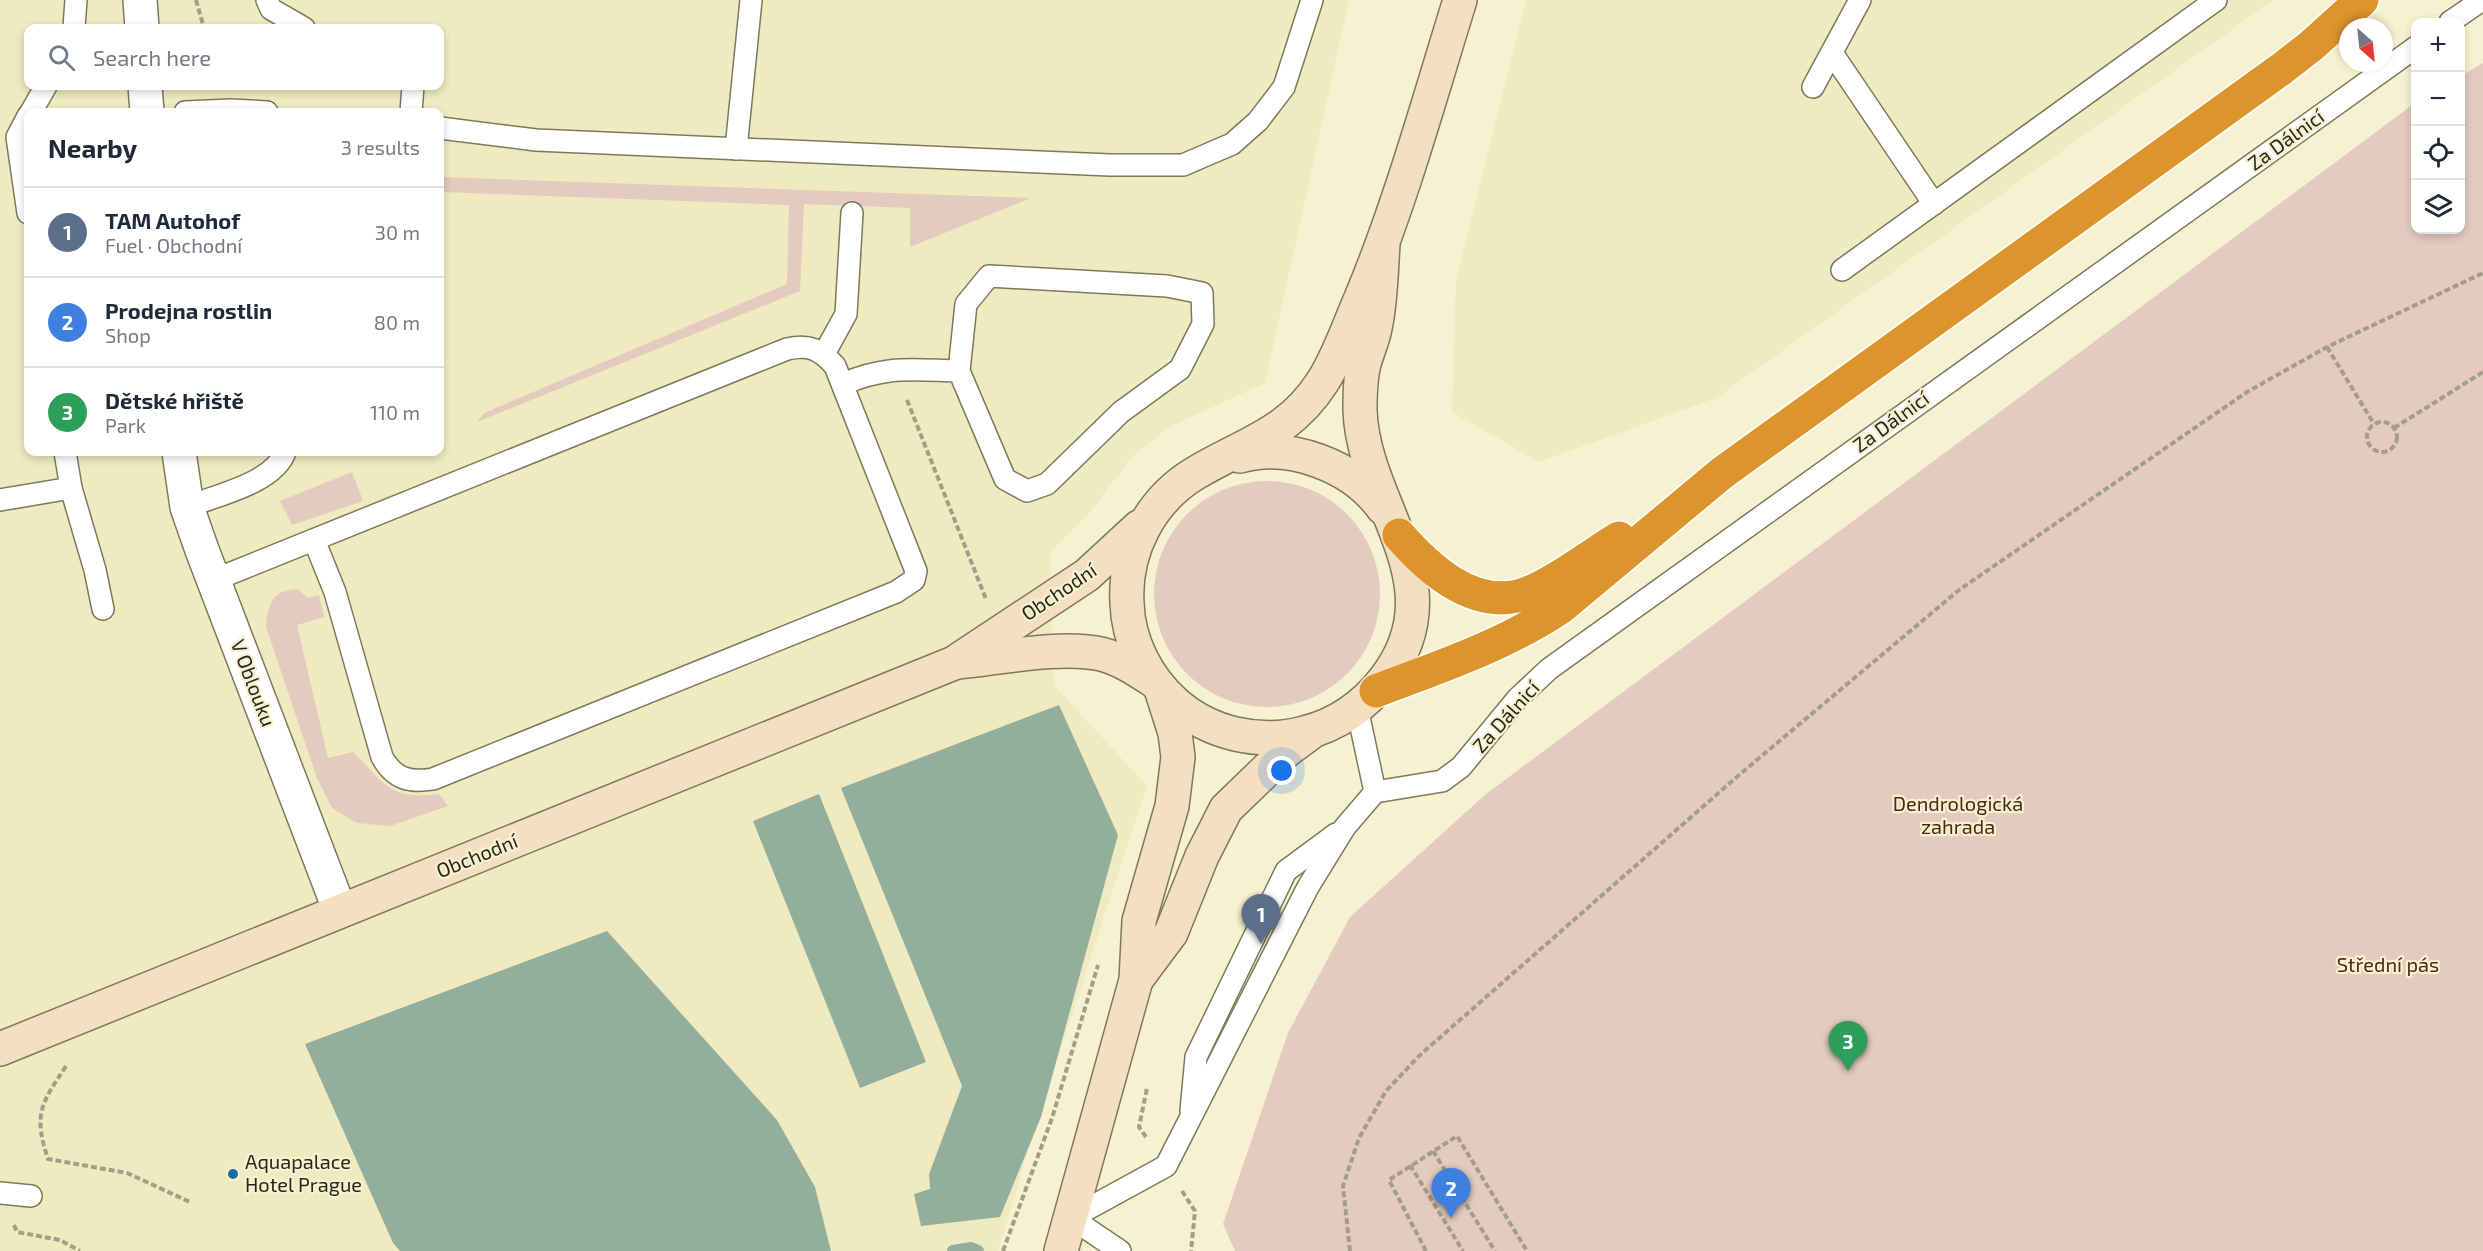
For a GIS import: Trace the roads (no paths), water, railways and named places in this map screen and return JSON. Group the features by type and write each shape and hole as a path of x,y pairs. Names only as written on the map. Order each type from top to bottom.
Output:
{"highway":[{"path":"1395,527 1423,562 1460,586 1479,594 1518,596 1537,588 1722,473 2198,131 2311,46 2354,5"},
{"path":"1366,700 1483,650 1534,625 1583,589 1722,473"}],"street":[{"path":"140,0 142,24"},
{"path":"1061,1251 1136,980 1139,921 1172,807 1177,775 1175,733 1158,686 1137,651 1130,630 1126,590 1133,551 1154,510 1183,481 1275,430 1306,404 1323,381 1338,352 1383,244 1460,0"},
{"path":"145,90 147,108"},
{"path":"1158,686 1197,719 1236,734 1273,738 1313,731 1339,720 1366,700 1399,655 1412,614 1410,570 1374,476 1360,414 1364,365 1375,330 1383,244"},
{"path":"1221,461 1264,452 1308,457 1349,476 1366,489 1395,527"},
{"name":"V Oblouku","path":"180,456 187,507 340,911"},
{"name":"Obchodní","path":"0,1049 954,663 1087,575 1133,535 1154,510"},
{"name":"Obchodní","path":"954,663 1072,651 1100,653 1120,660 1158,686"},
{"path":"1136,980 1171,933 1202,856 1226,808 1286,751 1313,731"}],"lane":[{"path":"74,24 76,0"},
{"path":"267,0 272,9 297,24"},
{"path":"736,149 751,0"},
{"path":"444,128 536,140 1110,165 1183,165 1232,144 1258,121 1284,87 1312,0"},
{"path":"1813,87 1860,0"},
{"path":"1842,270 2216,0"},
{"path":"2456,18 2482,0"},
{"name":"Za Dálnicí","path":"1375,792 1442,781 1461,767 1518,699 1558,663 2411,50"},
{"path":"1832,53 1934,204"},
{"path":"33,108 44,90"},
{"path":"411,108 413,90"},
{"path":"24,125 17,137 24,185"},
{"path":"824,354 846,314 852,213"},
{"path":"989,276 1167,285 1202,293 1203,324 1180,369 1121,411 1047,484 1027,491 1005,479 959,372 966,304 989,276"},
{"path":"214,580 787,349 801,346 813,347 824,354 834,366 915,563 914,580 908,586 433,779 418,781 397,777 382,758 335,592 314,540"},
{"path":"843,384 869,372 894,369 959,372"},
{"path":"66,456 71,488 95,570 103,609"},
{"path":"187,507 260,478 280,463 283,456"},
{"path":"0,500 71,488"},
{"path":"1120,1251 1071,1218 1166,1166 1190,1123 1308,887 1345,827 1375,792 1366,700"},
{"path":"0,1193 31,1196"}],"waterway":[{"path":"953,1251 971,1248 978,1251"}],"place":[{"name":"TAM Autohof","path":"1261,944"},
{"name":"Dětské hřiště","path":"1848,1071"},
{"name":"Aquapalace Hotel Prague","path":"233,1174"},
{"name":"Prodejna rostlin","path":"1451,1218"}],"park label":[{"name":"Dendrologická zahrada","path":"1958,816"},
{"name":"Střední pás","path":"2388,965"}]}
